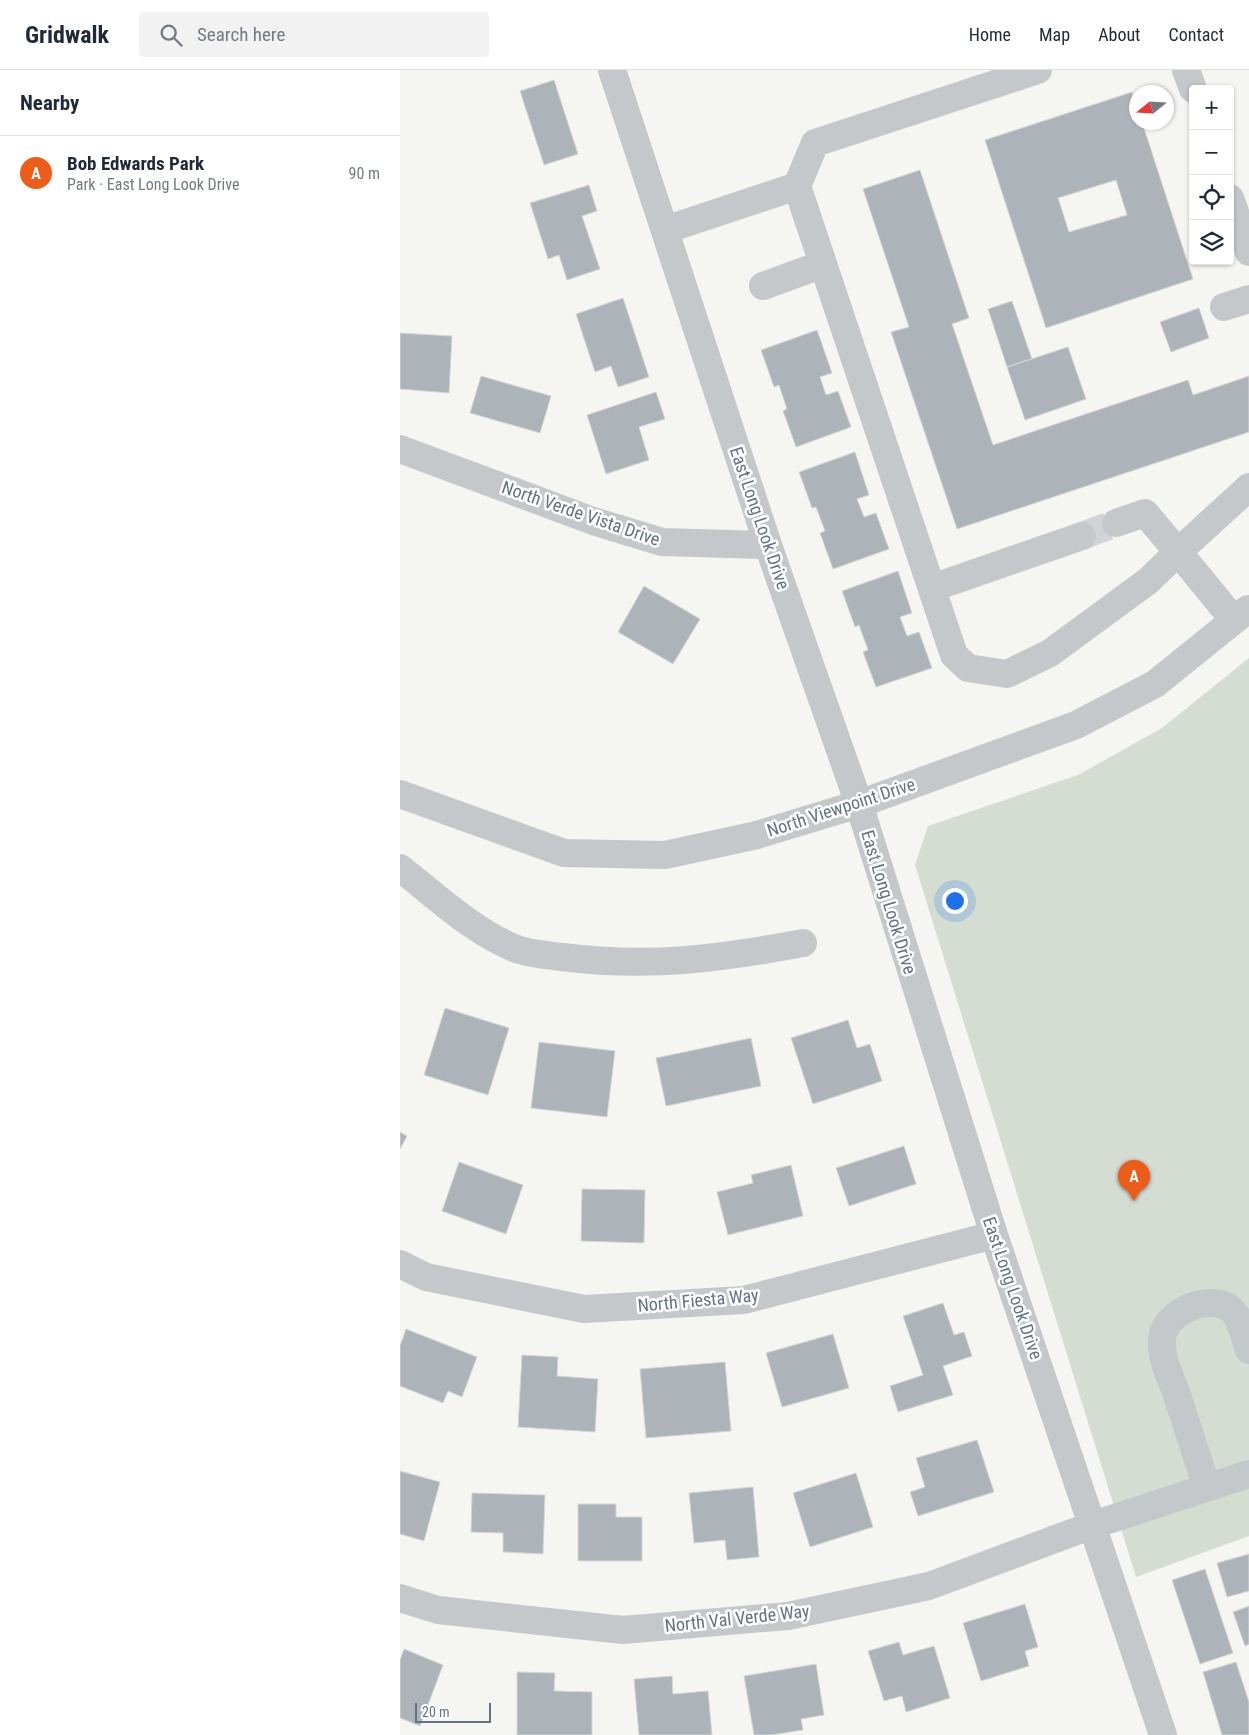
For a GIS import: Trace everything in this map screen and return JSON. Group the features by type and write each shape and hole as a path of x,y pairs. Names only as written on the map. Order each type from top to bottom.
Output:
{"street":[{"path":"1038,70 815,143 797,186 954,655 968,668 1007,674 1050,653 1148,580 1249,487"},
{"path":"1186,70 1192,85"},
{"name":"East Long Look Drive","path":"620,73 664,230 768,545 859,804 994,1235 1093,1524 1162,1735"},
{"path":"664,230 797,186"},
{"path":"1234,209 1249,252"},
{"path":"763,286 823,264"},
{"path":"1224,307 1249,299"},
{"name":"North Verde Vista Drive","path":"400,449 593,520 662,542 768,545"},
{"path":"1116,523 1145,513 1178,552 1242,614"},
{"path":"932,588 1082,536"},
{"name":"North Viewpoint Drive","path":"400,794 564,853 665,855 757,835 859,804 1076,725 1155,684 1242,614"},
{"path":"400,868 471,924 515,949 531,952 627,963 702,960 803,943"},
{"name":"North Fiesta Way","path":"400,1264 426,1277 584,1309 744,1300 994,1235"},
{"path":"1207,1487 1166,1363 1161,1340 1165,1326 1179,1312 1195,1305 1216,1304 1233,1311 1242,1326 1249,1350"},
{"name":"North Val Verde Way","path":"400,1598 438,1610 623,1630 788,1616 929,1586 1093,1524 1249,1474"}],"shaded area":[{"path":"1249,658 1249,1536 1136,1577 915,865 928,826 1078,775 1162,728"}],"building":[{"path":"554,80 578,154 544,165 520,91"},
{"path":"1129,93 1129,130 1145,130 1193,279 1046,328 985,140","holes":["1116,180 1127,215 1069,232 1058,198"]},
{"path":"920,170 969,318 952,324 993,445 1188,380 1193,395 1249,376 1249,432 957,529 891,332 909,327 863,189"},
{"path":"589,185 597,211 582,216 600,269 567,280 559,255 548,259 530,203"},
{"path":"623,298 649,377 618,387 611,366 595,372 576,314"},
{"path":"1012,301 1032,359 1007,367 988,309"},
{"path":"1199,308 1209,338 1171,352 1160,322"},
{"path":"817,330 832,373 820,377 826,395 838,391 851,427 796,447 783,411 787,409 779,385 774,387 761,350"},
{"path":"400,333 452,336 449,393 400,389"},
{"path":"1068,347 1086,399 1025,420 1007,367"},
{"path":"481,376 551,396 540,433 470,413"},
{"path":"656,392 665,419 639,427 649,460 606,474 587,415"},
{"path":"855,452 869,495 857,499 864,517 876,513 889,549 833,569 820,533 825,531 816,507 812,508 799,472"},
{"path":"898,571 912,613 900,617 907,636 919,632 932,668 876,687 863,652 868,650 859,625 855,627 842,591"},
{"path":"644,586 700,619 673,664 618,632"},
{"path":"445,1008 509,1028 488,1095 424,1075"},
{"path":"848,1020 857,1048 870,1044 882,1081 813,1104 791,1038"},
{"path":"751,1038 761,1086 666,1106 656,1058"},
{"path":"539,1042 615,1051 607,1117 531,1108"},
{"path":"400,1132 407,1136 400,1149"},
{"path":"904,1146 916,1184 849,1206 836,1168"},
{"path":"459,1162 523,1185 506,1234 442,1211"},
{"path":"791,1165 803,1216 728,1235 717,1192 753,1183 751,1175"},
{"path":"582,1189 645,1190 644,1243 581,1241"},
{"path":"943,1303 954,1335 964,1332 972,1356 943,1366 953,1395 898,1412 890,1386 923,1375 903,1316"},
{"path":"406,1329 477,1357 462,1397 448,1391 443,1403 400,1386 400,1346"},
{"path":"833,1334 849,1388 782,1407 766,1353"},
{"path":"522,1355 558,1357 557,1376 598,1379 595,1432 518,1427"},
{"path":"725,1362 731,1431 646,1438 640,1369"},
{"path":"977,1440 994,1492 918,1516 910,1492 925,1487 916,1458"},
{"path":"400,1471 440,1482 424,1541 400,1534"},
{"path":"856,1473 873,1527 810,1547 793,1493"},
{"path":"753,1487 759,1557 727,1560 725,1540 694,1543 689,1493"},
{"path":"472,1493 545,1495 543,1554 503,1552 503,1533 471,1532"},
{"path":"578,1504 616,1504 616,1517 642,1517 642,1561 578,1561"},
{"path":"1249,1554 1249,1591 1227,1597 1217,1563"},
{"path":"1205,1569 1233,1653 1200,1664 1172,1580"},
{"path":"1025,1604 1038,1647 1025,1651 1029,1666 981,1681 963,1623"},
{"path":"1249,1606 1249,1644 1245,1646 1233,1612"},
{"path":"899,1642 903,1655 934,1646 950,1698 906,1712 902,1696 884,1701 868,1651"},
{"path":"404,1649 443,1665 420,1726 400,1718 400,1660"},
{"path":"1236,1662 1249,1702 1249,1735 1222,1735 1203,1672"},
{"path":"816,1664 824,1715 801,1719 803,1730 771,1735 754,1735 744,1676"},
{"path":"517,1672 555,1673 554,1691 592,1692 592,1735 517,1735"},
{"path":"672,1676 673,1694 708,1691 712,1735 639,1735 634,1679"}],"tunnel":[{"path":"1082,536 1116,523"}],"place":[{"name":"Bob Edwards Park","path":"1134,1201"}]}
